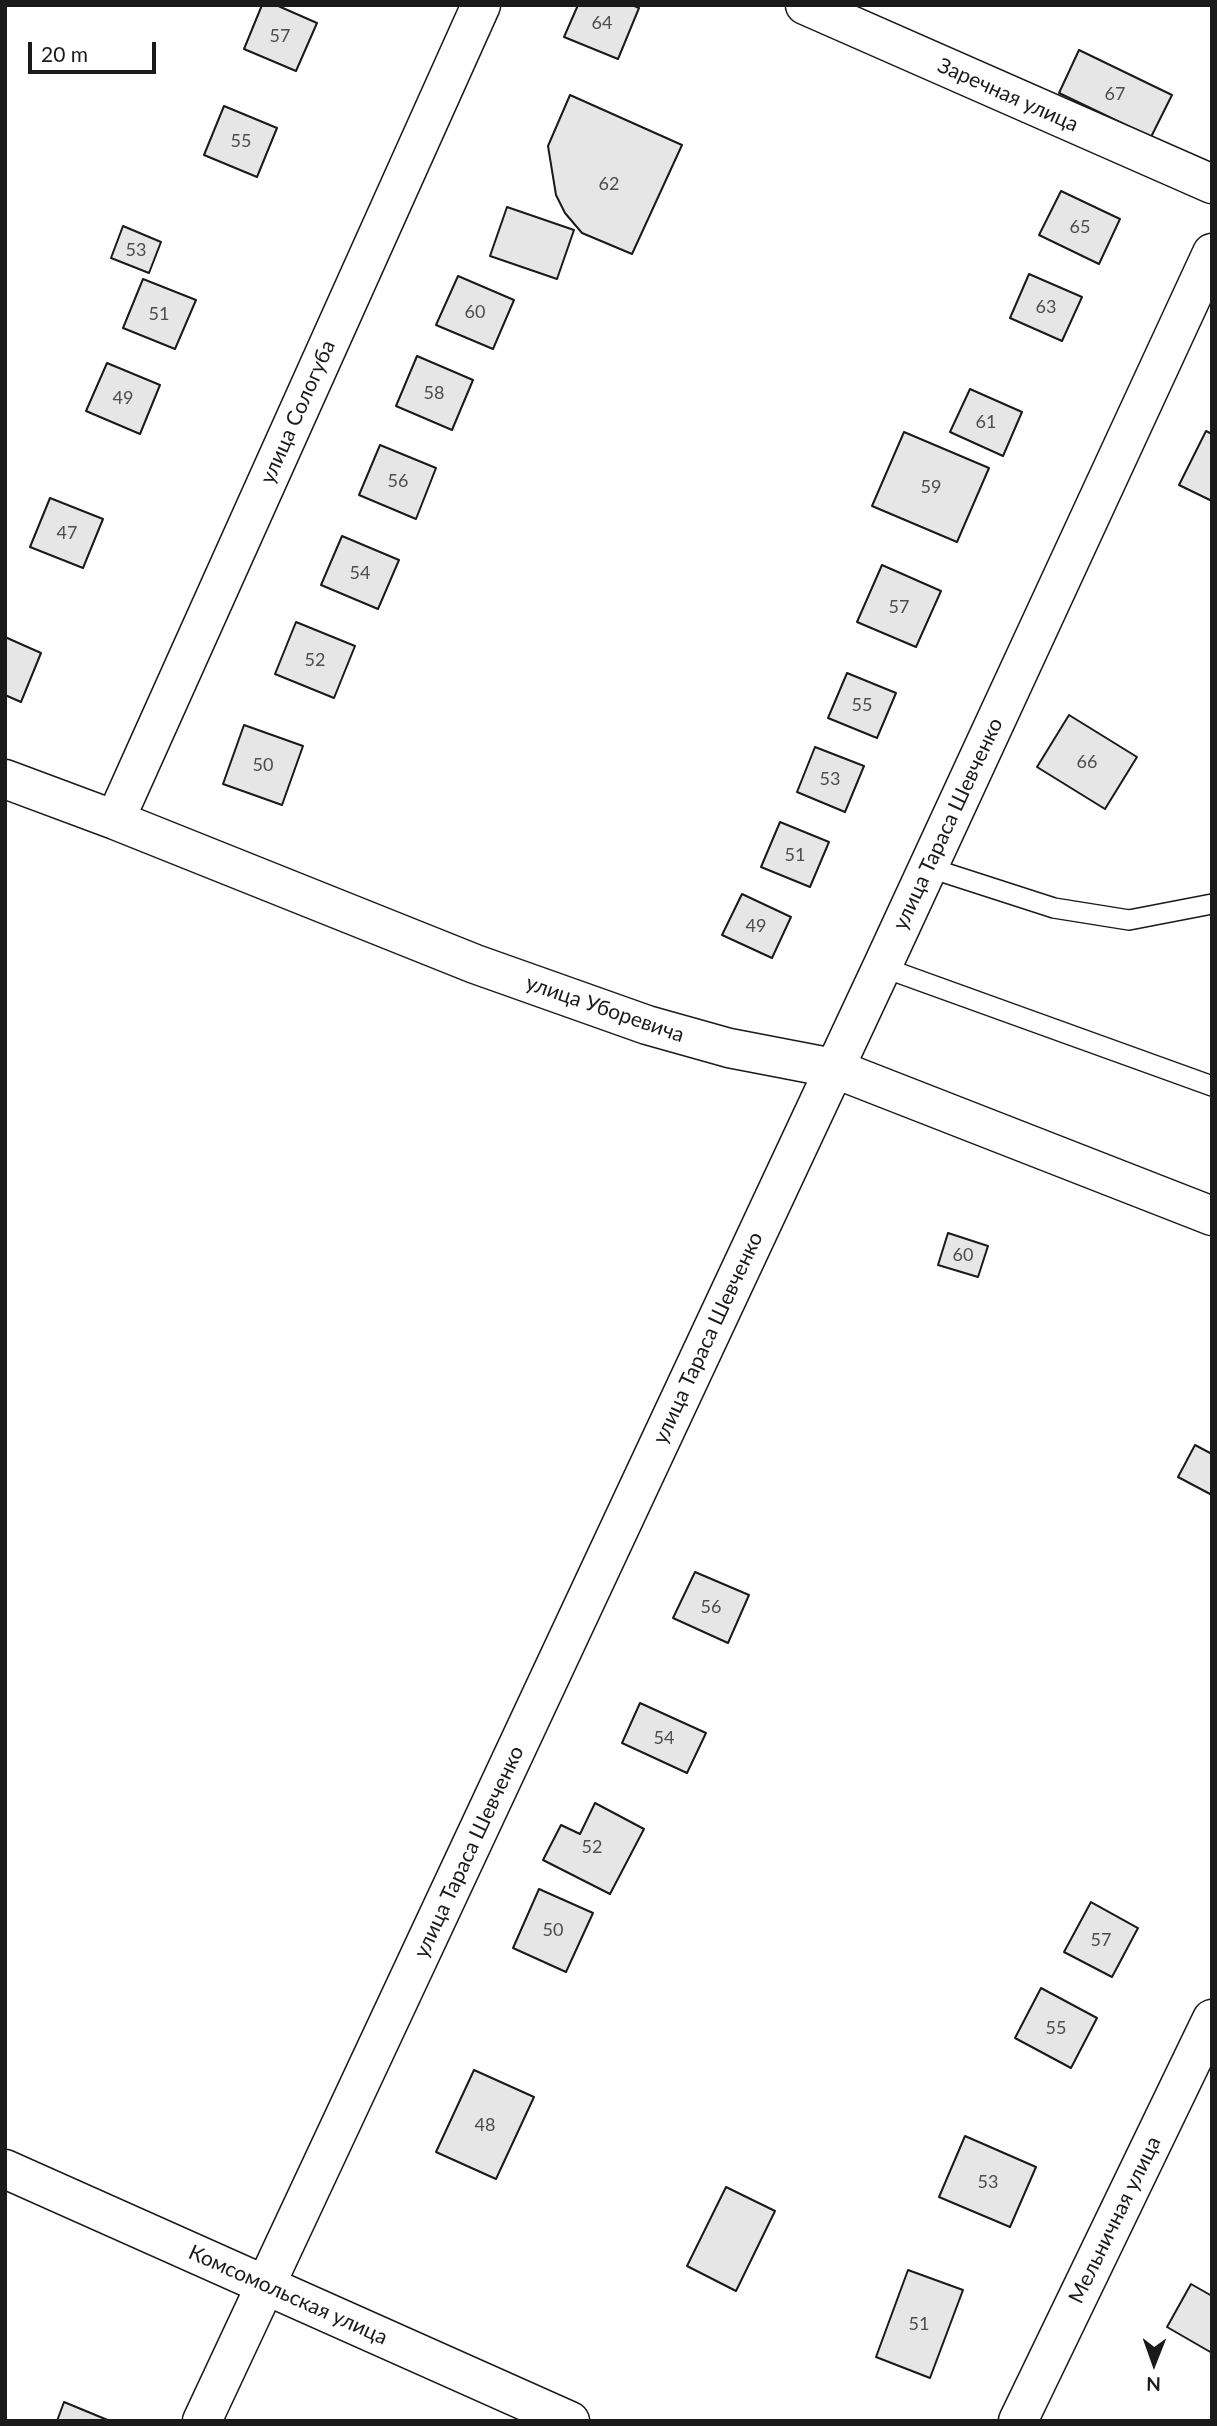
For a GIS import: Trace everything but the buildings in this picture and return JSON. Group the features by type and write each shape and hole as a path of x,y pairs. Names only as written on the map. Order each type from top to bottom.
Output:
{"street":[{"name":"улица Сологуба","path":"115,820 481,5"},
{"name":"Заречная улица","path":"805,5 1212,184"},
{"name":"улица Тараса Шевченко","path":"202,2421 882,967 1212,253"},
{"name":"улица Уборевича","path":"5,779 115,820 475,964 647,1025 729,1048 833,1069 1212,1216"},
{"name":"Мельничная улица","path":"1018,2421 1212,2019"},
{"name":"Комсомольская улица","path":"5,2169 570,2421"}],"lane":[{"path":"927,867 1054,908 1129,920 1212,904"},
{"path":"882,967 1212,1086"}]}
